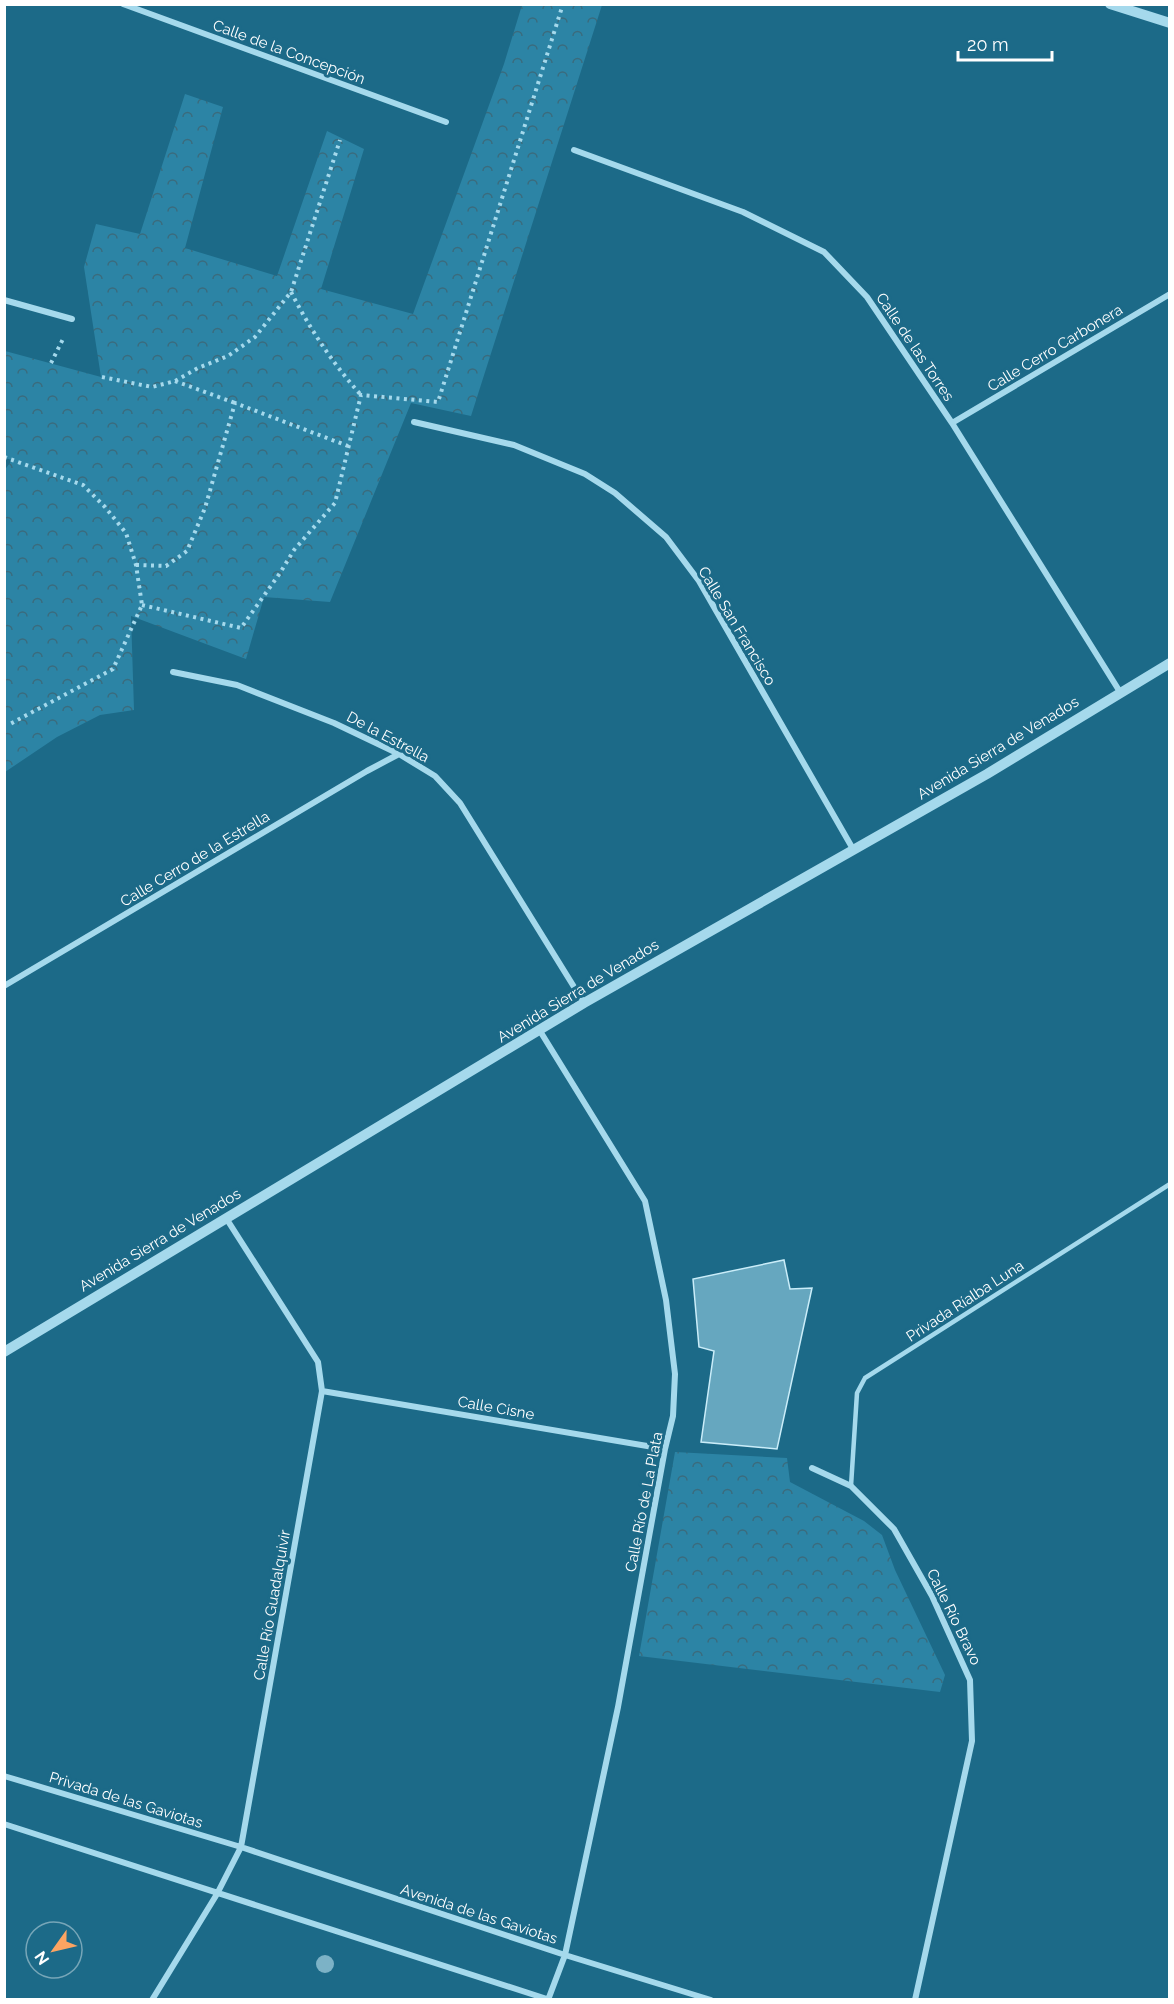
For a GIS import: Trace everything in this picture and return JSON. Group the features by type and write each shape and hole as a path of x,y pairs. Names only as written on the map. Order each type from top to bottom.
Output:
{"street":[{"name":"Calle de la Concepción","path":"123,4 446,122"},
{"path":"1110,4 1170,23"},
{"name":"Calle de las Torres","path":"574,150 743,212 824,252 867,297 952,423 1120,692"},
{"name":"Calle Cerro Carbonera","path":"952,423 1170,294"},
{"path":"4,300 72,319"},
{"name":"Calle San Francisco","path":"414,422 514,445 585,474 615,493 666,537 699,581 853,849"},
{"name":"Avenida Sierra de Venados","path":"4,1352 584,1003 987,774 1170,663"},
{"name":"De la Estrella","path":"173,672 237,685 334,723 399,754 435,776 460,803 584,1003"},
{"name":"Calle Cerro de la Estrella","path":"4,986 399,754"},
{"name":"Calle Río de La Plata","path":"540,1031 645,1201 666,1300 675,1374 673,1416 618,1707 565,1955 548,1999"},
{"name":"Calle Río Guadalquivir","path":"152,2000 217,1894 241,1847 322,1391 318,1362 226,1218"},
{"name":"Calle Cisne","path":"322,1391 665,1449"},
{"name":"Calle Río Bravo","path":"812,1468 851,1486 894,1529 932,1596 970,1680 972,1741 915,2000"},
{"name":"Privada de las Gaviotas","path":"4,1776 241,1847"},
{"path":"4,1824 548,1999"},
{"name":"Avenida de las Gaviotas","path":"241,1847 565,1955 711,2000"}],"lane":[{"name":"Privada Ríalba Luna","path":"851,1486 857,1393 865,1378 1170,1184"}],"path":[{"path":"291,292 308,324 345,377 361,395 438,402 563,4"},
{"path":"102,377 152,387 175,381 198,368 228,356 255,337 291,292 340,140"},
{"path":"51,363 72,319"},
{"path":"175,381 348,446"},
{"path":"142,605 241,628 294,550 335,503 361,395"},
{"path":"136,565 166,566 187,551 205,508 235,403"},
{"path":"4,457 83,485 126,533 136,565 142,605 113,669 10,724"}],"green space":[{"path":"522,5 602,5 471,416 411,403 330,602 264,597 246,659 131,616 134,710 100,715 57,737 5,772 4,471 12,460 5,458 5,351 101,377 84,267 96,224 140,234 185,94 223,107 185,248 277,276 327,131 364,149 321,289 413,314 504,64"},
{"path":"675,1452 787,1458 790,1482 864,1521 882,1535 895,1570 945,1675 940,1692 639,1656"}],"building":[{"path":"784,1260 790,1289 812,1288 777,1449 701,1442 714,1351 699,1347 693,1279"}]}
